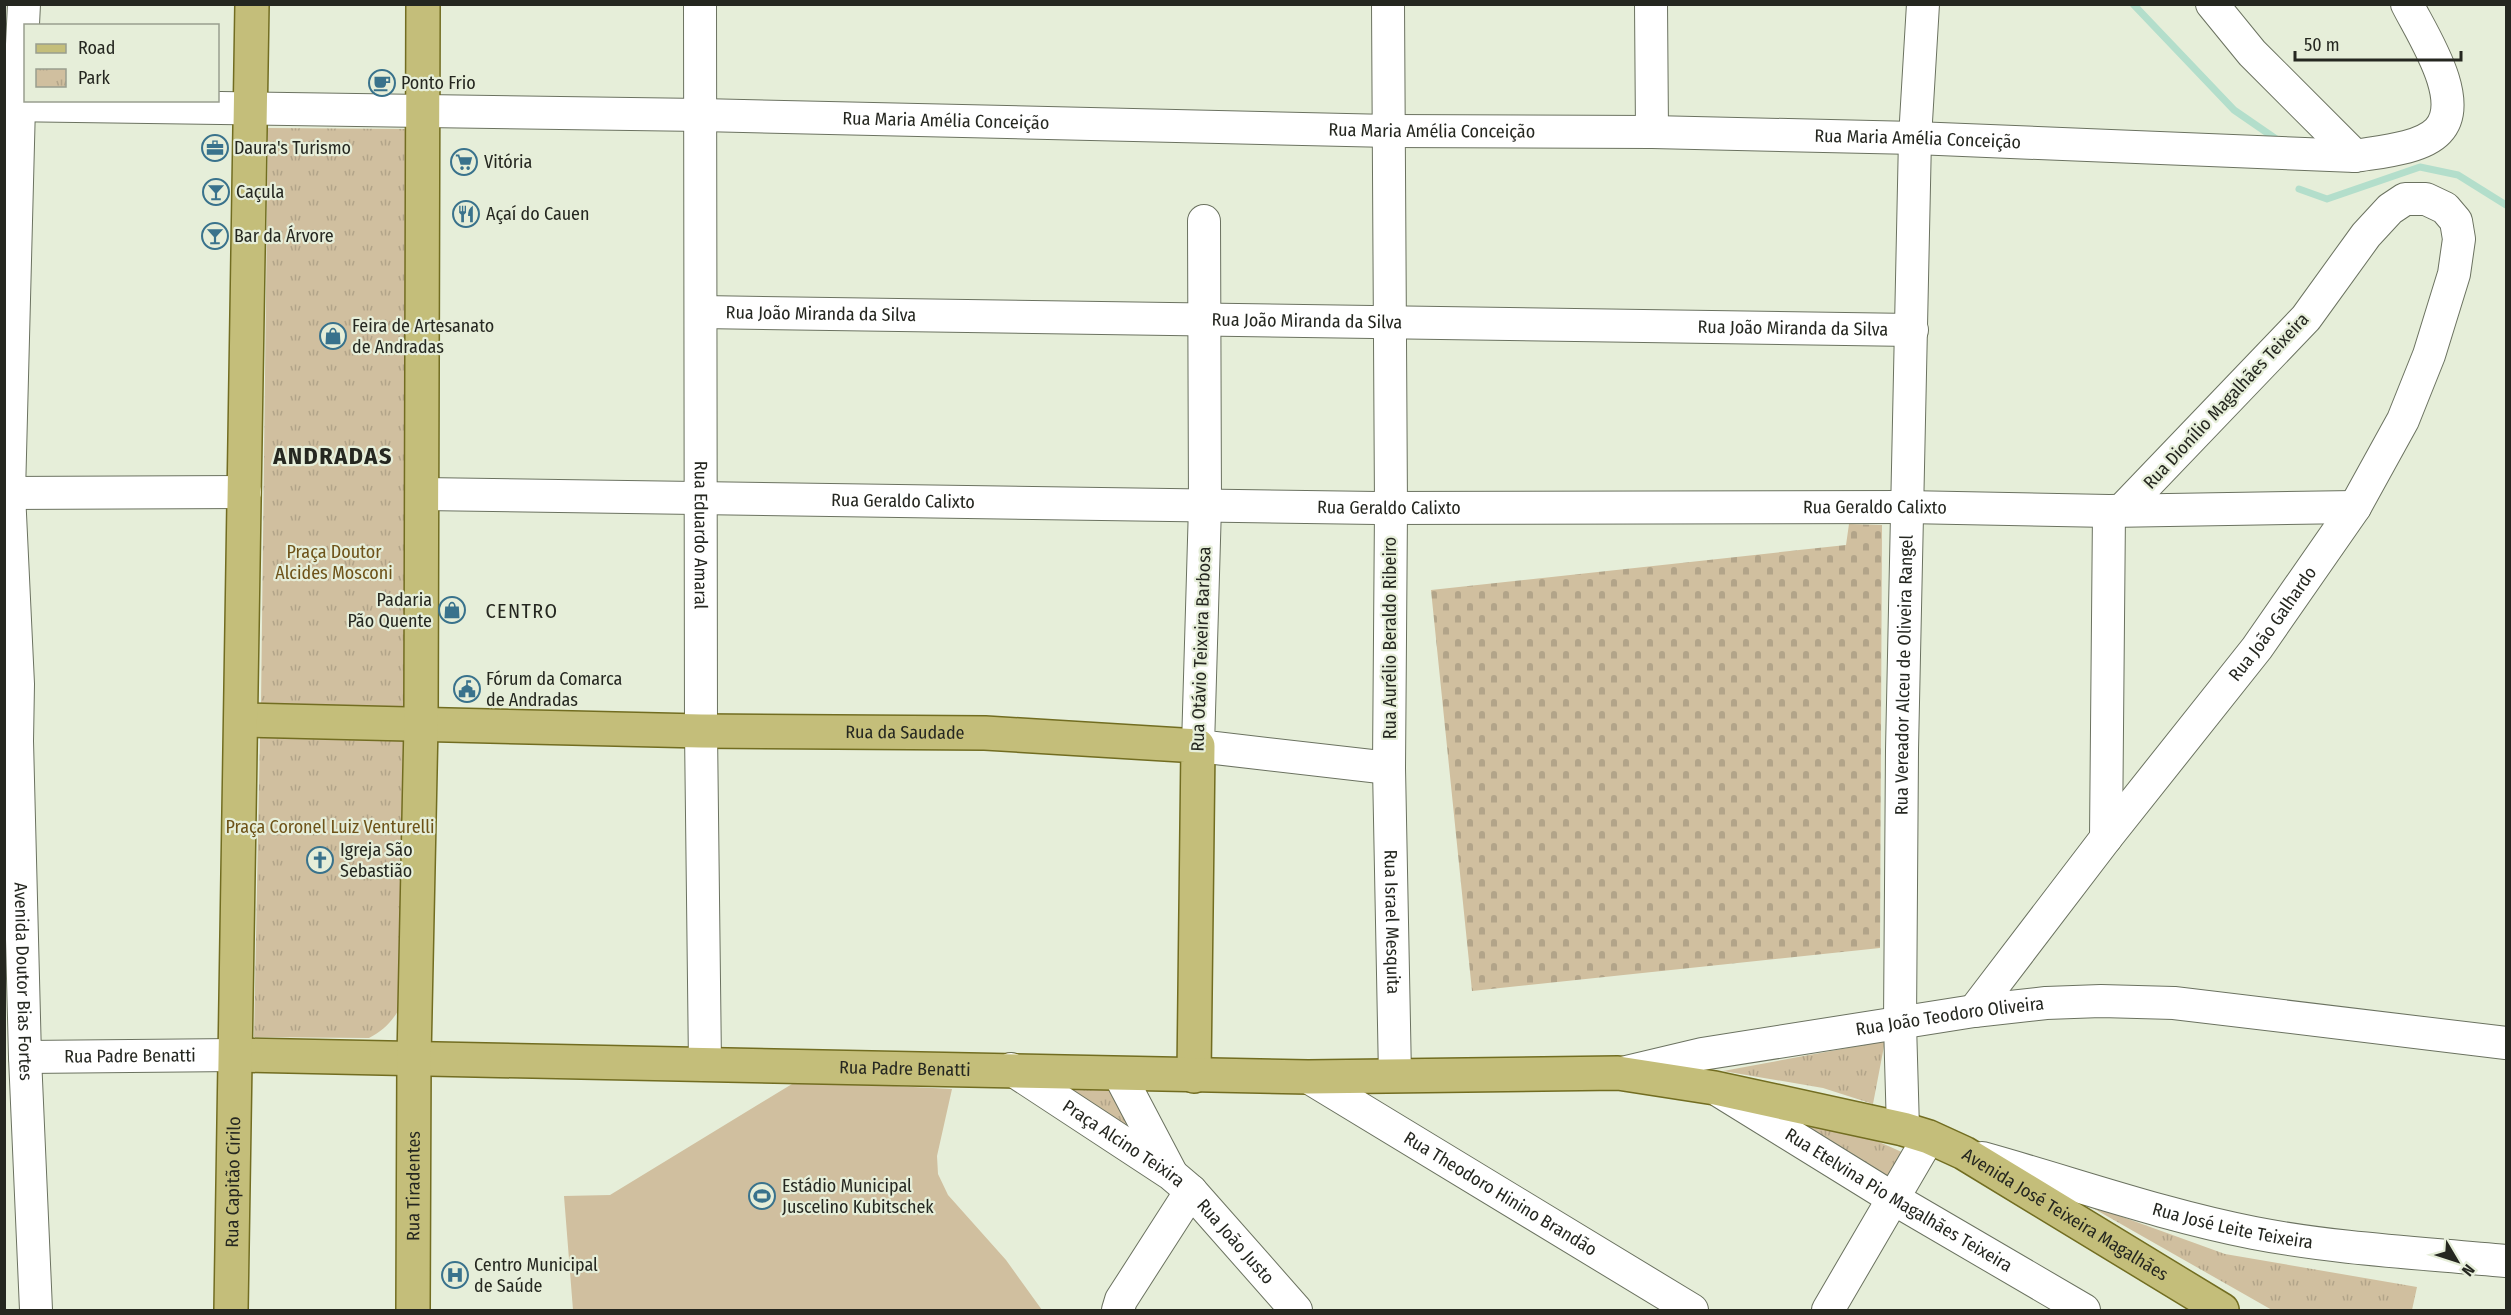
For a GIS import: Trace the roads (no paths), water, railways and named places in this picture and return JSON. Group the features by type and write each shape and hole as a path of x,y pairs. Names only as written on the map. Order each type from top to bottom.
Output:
{"main road":[{"path":"252,4 236,1055 414,1059 423,494 423,4"},
{"path":"242,720 421,724"},
{"name":"Rua da Saudade","path":"421,724 700,731 985,733 1198,746"},
{"name":"Rua Otávio Teixeira Barbosa","path":"1194,1076 1198,746"},
{"name":"Rua Capitão Cirilo","path":"231,1311 236,1055"},
{"name":"Rua Padre Benatti","path":"414,1059 1011,1070 1194,1076 1395,1076"},
{"name":"Rua Tiradentes","path":"413,1311 414,1059"},
{"name":"Rua João Teodoro Oliveira","path":"1395,1076 1618,1073"},
{"name":"Rua Etelvina Pio Magalhães Teixeira","path":"1618,1073 1714,1088 1916,1133"},
{"name":"Avenida José Teixeira Magalhães","path":"1916,1133 1964,1154 2222,1311"}],"street":[{"name":"Avenida Doutor Bias Fortes","path":"24,4 12,105 7,493 18,684 11,741 36,1311"},
{"name":"Rua Eduardo Amaral","path":"700,4 700,731 705,1065"},
{"name":"Rua Aurélio Beraldo Ribeiro","path":"1388,4 1391,508 1389,768"},
{"path":"1651,4 1652,132"},
{"name":"Rua Vereador Alceu de Oliveira Rangel","path":"1916,1133 1900,1024 1906,507 1915,138 1923,4"},
{"path":"2212,4 2252,53 2355,156"},
{"name":"Rua Maria Amélia Conceição","path":"422,112 701,115 1003,124 1390,131 1652,132 1915,138 2355,156 2395,149 2422,141 2438,132 2446,118 2448,106 2446,89 2433,56 2407,4"},
{"path":"12,105 422,112"},
{"name":"Rua Dionílio Magalhães Teixeira","path":"2116,510 2306,318 2376,222 2405,199 2426,199"},
{"name":"Rua João Galhardo","path":"1974,1011 2106,838 2257,648 2355,507 2403,420 2429,355 2454,274 2459,239 2456,221 2445,208 2426,199"},
{"name":"Rua Otávio Teixeira Barbosa","path":"1198,746 1205,506 1204,221"},
{"name":"Rua João Miranda da Silva","path":"701,312 1912,330"},
{"path":"7,493 245,492"},
{"name":"Rua Geraldo Calixto","path":"423,494 1391,508 1906,507 2116,510 2355,507"},
{"path":"2106,838 2116,510"},
{"name":"Rua da Saudade","path":"1198,746 1389,768"},
{"name":"Rua Israel Mesquita","path":"1389,768 1395,1076"},
{"name":"Rua João Teodoro Oliveira","path":"1618,1073 1702,1054 1974,1011 2046,1003 2101,1001 2174,1003 2506,1043"},
{"name":"Rua Padre Benatti","path":"25,1057 236,1055"},
{"path":"1680,1060 1714,1088"},
{"name":"Praça Alcino Teixira","path":"1011,1070 1181,1183"},
{"name":"Praça Alcino Teixira","path":"1119,1074 1181,1183"},
{"name":"Rua Theodoro Hinino Brandão","path":"1308,1077 1692,1311"},
{"name":"Rua Etelvina Pio Magalhães Teixeira","path":"1714,1088 1894,1199 2084,1311"},
{"path":"1828,1311 1894,1199 1916,1133"},
{"name":"Rua José Leite Teixeira","path":"1964,1154 2183,1216 2255,1233 2364,1248 2506,1261"},
{"path":"1118,1311 1121,1300 1181,1183"},
{"name":"Rua João Justo","path":"1181,1183 1296,1311"}],"waterway":[{"path":"2133,4 2234,110 2279,141"},
{"path":"2299,189 2327,199 2420,167 2458,175 2506,205"}],"place":[{"name":"Ponto Frio","path":"382,83"},
{"name":"Daura's Turismo","path":"215,148"},
{"name":"Vitória","path":"464,162"},
{"name":"Caçula","path":"216,192"},
{"name":"Açaí do Cauen","path":"466,214"},
{"name":"Bar da Árvore","path":"215,236"},
{"name":"Feira de Artesanato de Andradas","path":"333,336"},
{"name":"Padaria Pão Quente","path":"452,610"},
{"name":"Fórum da Comarca de Andradas","path":"467,689"},
{"name":"Igreja São Sebastião","path":"320,860"},
{"name":"Estádio Municipal Juscelino Kubitschek","path":"762,1196"},
{"name":"Centro Municipal de Saúde","path":"455,1275"}],"district":[{"name":"ANDRADAS","path":"333,456"},
{"name":"CENTRO","path":"522,611"}],"park label":[{"name":"Praça Doutor Alcides Mosconi","path":"334,562"},
{"name":"Praça Coronel Luiz Venturelli","path":"330,827"}]}
